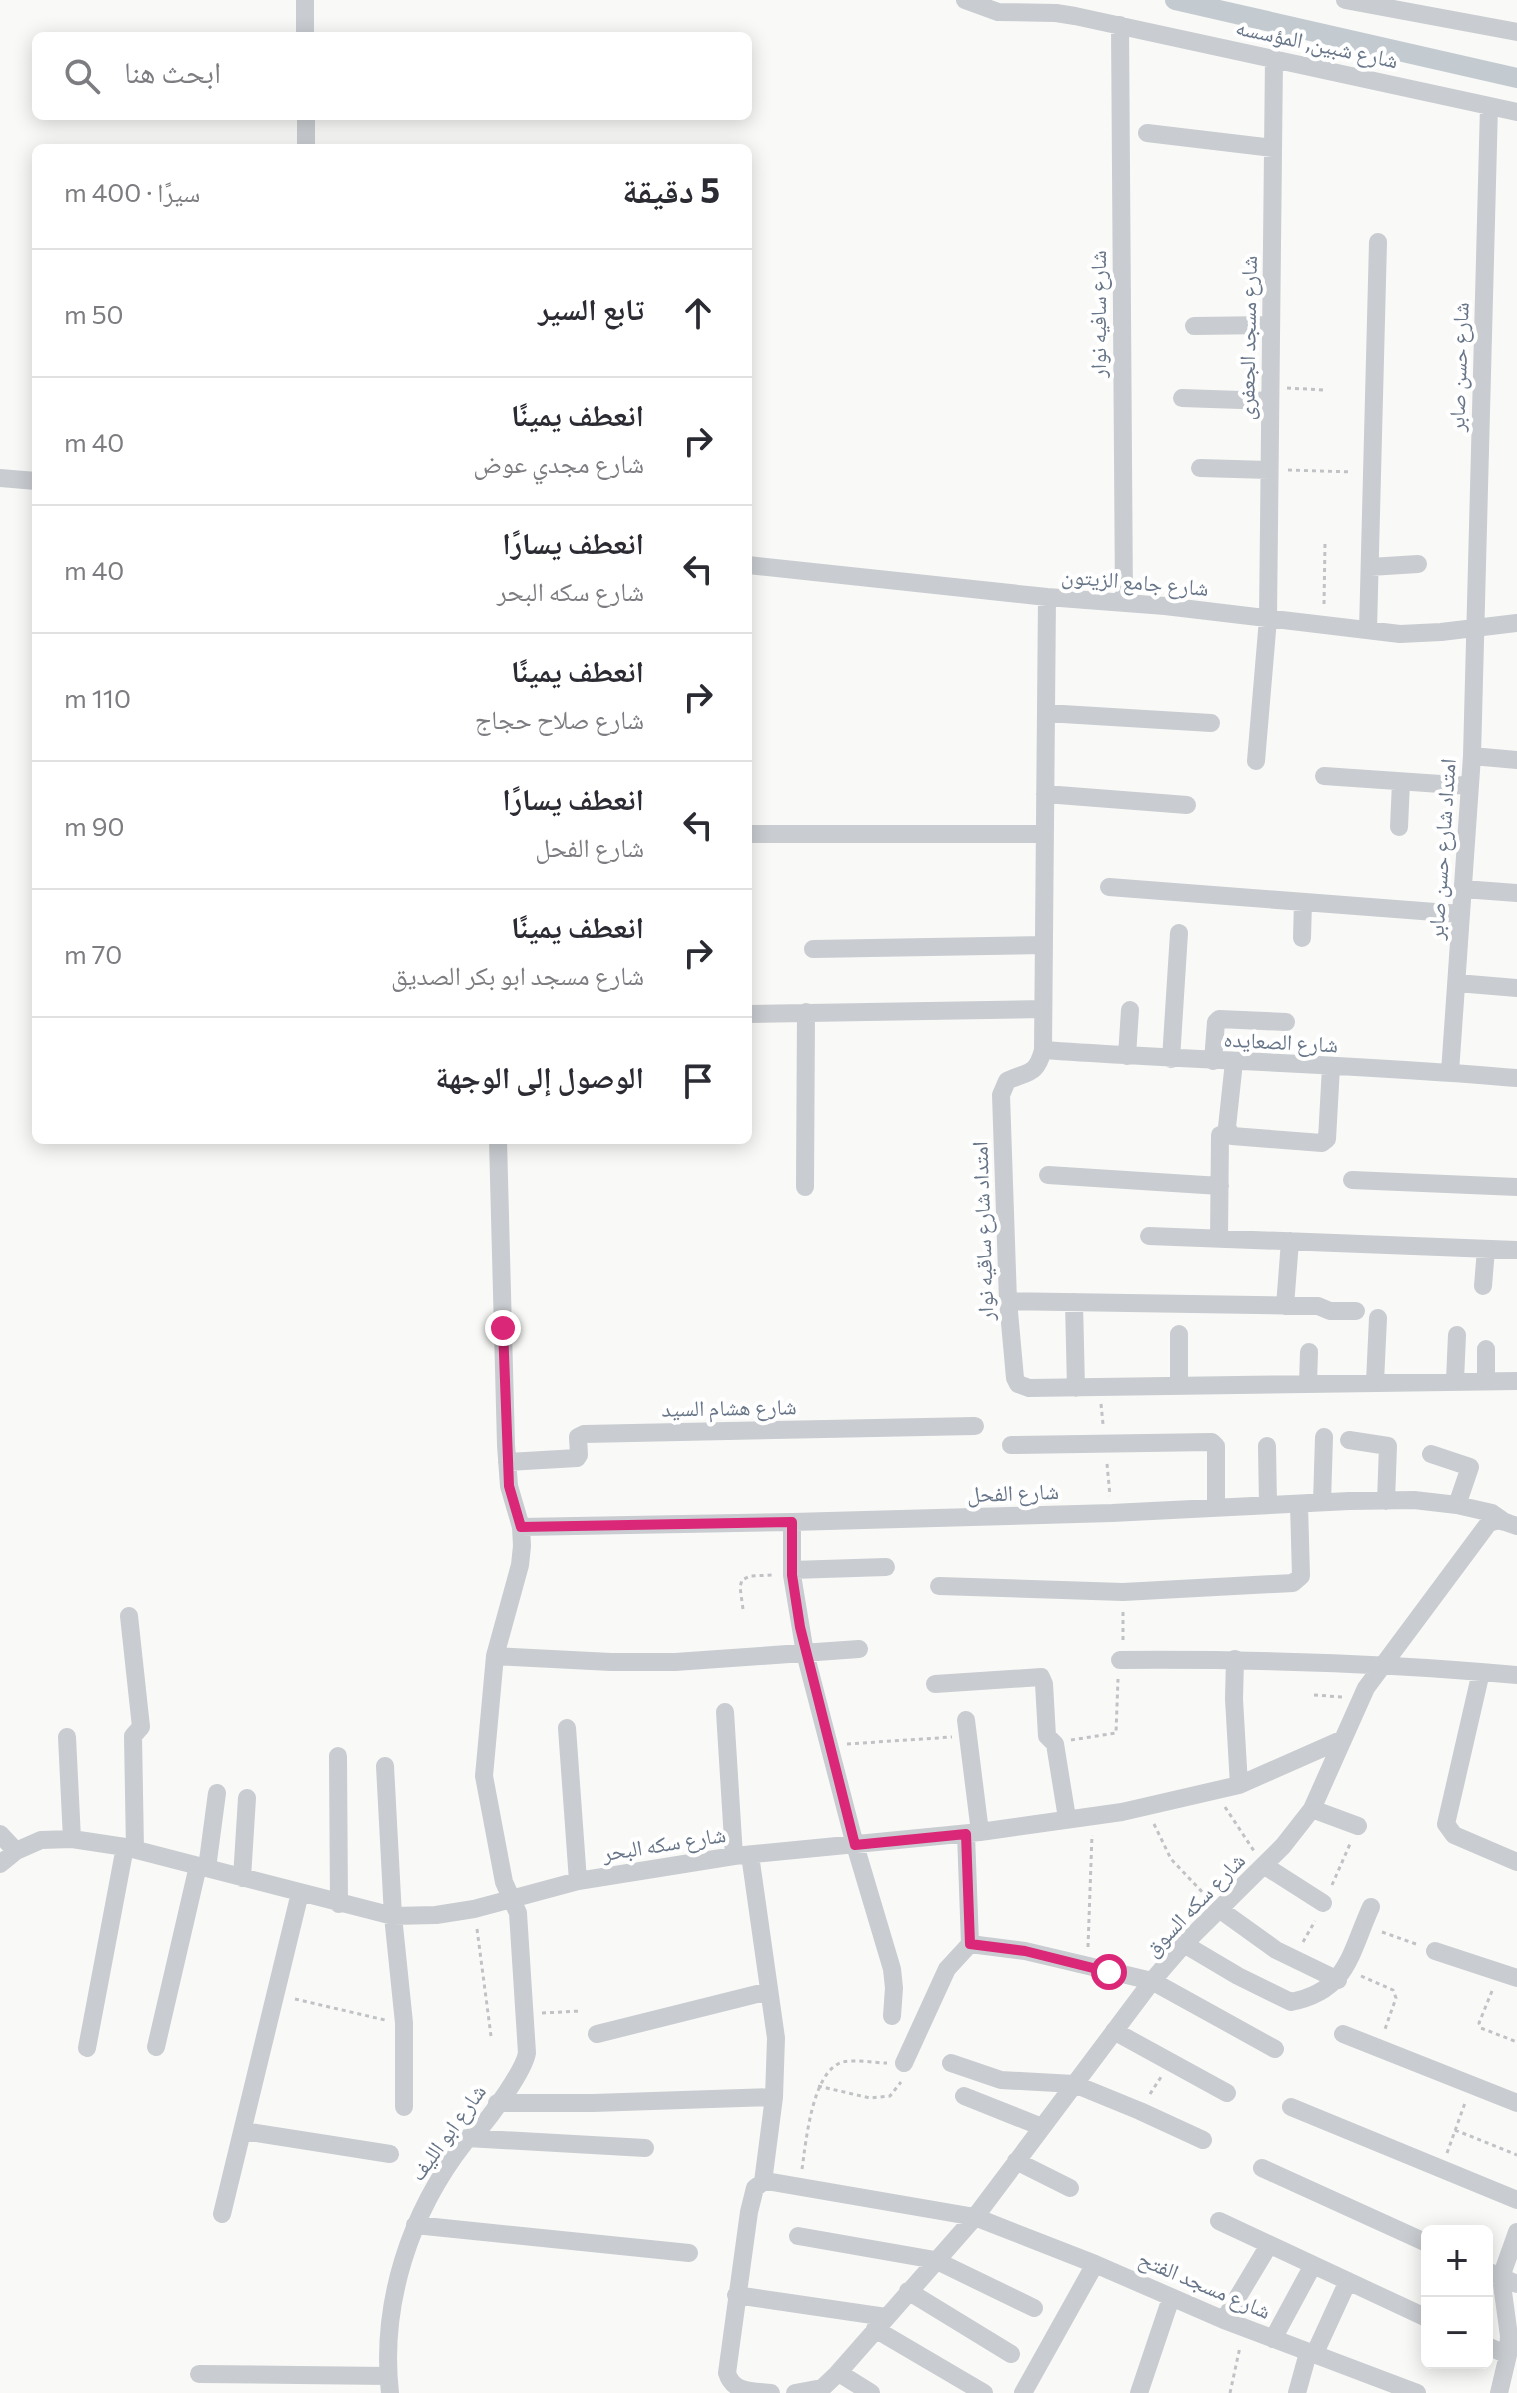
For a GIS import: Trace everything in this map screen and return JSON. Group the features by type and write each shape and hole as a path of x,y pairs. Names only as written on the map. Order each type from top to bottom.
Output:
{"street":[{"path":"305,0 305,32"},
{"name":"شارع شبين, المؤسسه","path":"965,0 998,12 1056,13 1120,25 1517,112"},
{"path":"1345,0 1517,32"},
{"name":"شارع سافيه نوار","path":"1120,25 1124,602"},
{"name":"شارع مسجد الجعفرى","path":"1256,761 1268,619 1274,58"},
{"name":"شارع حسن صابر","path":"1474,629 1489,106"},
{"path":"306,120 306,144"},
{"path":"1147,133 1273,148"},
{"path":"1368,630 1378,242"},
{"path":"1194,326 1271,325"},
{"path":"1182,398 1270,394"},
{"path":"1200,468 1269,470"},
{"path":"0,478 32,481"},
{"path":"1370,567 1418,564"},
{"name":"شارع جامع الزيتون","path":"752,565 1047,597 1124,602 1400,634 1517,623"},
{"path":"1043,1050 1047,597"},
{"name":"امتداد شارع حسن صابر","path":"1450,1072 1472,756 1474,629"},
{"path":"1046,713 1211,723"},
{"path":"1472,756 1517,760"},
{"path":"1324,776 1470,786"},
{"path":"1399,827 1401,782"},
{"path":"1045,794 1187,805"},
{"path":"752,834 1045,834"},
{"path":"1109,887 1461,914"},
{"path":"1463,889 1517,893"},
{"path":"1302,938 1303,902"},
{"path":"1171,1059 1179,933"},
{"path":"813,949 1043,945"},
{"path":"1457,983 1517,988"},
{"path":"752,1014 1043,1009"},
{"path":"1127,1056 1130,1010"},
{"path":"805,1187 806,1012"},
{"path":"1213,1061 1216,1022 1219,1019 1286,1022"},
{"name":"شارع الصعايده","path":"1043,1050 1517,1078"},
{"name":"امتداد شارع ساقيه نوار","path":"1043,1050 1034,1072 1007,1081 1001,1095 1012,1373 1018,1384 1029,1388 1076,1388 1517,1381"},
{"path":"1234,1062 1227,1127 1232,1136 1322,1143 1327,1139 1331,1067"},
{"path":"1219,1239 1220,1135"},
{"name":"شارع ابو الليف","path":"389,2384 388,2339 402,2256 415,2225 429,2196 467,2138 480,2128 525,2062 526,2013 518,1913 504,1882 484,1776 495,1656 520,1565 521,1527 511,1494 507,1462 498,1144"},
{"path":"1048,1175 1220,1186"},
{"path":"1352,1180 1517,1187"},
{"path":"1149,1236 1517,1250"},
{"path":"1285,1306 1290,1241"},
{"path":"1483,1286 1486,1249"},
{"path":"1008,1301 1285,1306 1356,1311"},
{"path":"1074,1302 1076,1388"},
{"path":"1375,1382 1378,1318"},
{"path":"1179,1334 1179,1386"},
{"path":"1455,1380 1457,1335"},
{"path":"1486,1349 1486,1380"},
{"path":"1308,1383 1309,1352"},
{"name":"شارع هشام السيد","path":"507,1462 577,1458 578,1437 584,1434 975,1426"},
{"path":"1322,1502 1324,1437"},
{"path":"1349,1440 1388,1446 1386,1501"},
{"path":"1011,1445 1214,1443 1216,1508"},
{"path":"1267,1446 1268,1505"},
{"path":"1431,1454 1470,1467 1457,1505"},
{"name":"شارع الفحل","path":"521,1527 792,1522 1414,1500 1492,1513 1510,1523"},
{"path":"939,1586 1123,1592 1293,1583 1301,1576 1299,1504"},
{"name":"شارع سكه السوق","path":"819,2390 839,2373 975,2217 1152,1981 1184,1944 1265,1866 1312,1809 1359,1699 1382,1665 1488,1524 1494,1520 1510,1523"},
{"path":"792,1522 792,1573 805,1653 855,1845 892,1969 892,2016"},
{"path":"792,1573 886,1567"},
{"path":"87,2048 130,1848 133,1736 141,1727 129,1616"},
{"path":"495,1656 596,1662 675,1662 859,1649"},
{"path":"1235,1659 1234,1712 1239,1785"},
{"path":"1120,1660 1235,1659 1517,1675"},
{"path":"1481,1672 1446,1820 1447,1829 1454,1835 1517,1862"},
{"path":"935,1684 1041,1677 1047,1736 1055,1742 1067,1818"},
{"path":"725,1712 742,1855 776,2038 774,2097 763,2182 755,2188 749,2212 727,2373 730,2382 746,2391 771,2393"},
{"path":"567,1728 578,1881"},
{"path":"904,2063 947,1969 970,1944 973,1833 966,1728"},
{"path":"67,1737 72,1839"},
{"name":"شارع سكه البحر","path":"0,1864 16,1851 41,1840 72,1839 130,1848 393,1916 436,1915 513,1900 578,1881 742,1855 973,1833 1149,1806 1239,1785 1341,1740"},
{"path":"338,1756 339,1904"},
{"path":"385,1766 393,1916 404,2023 404,2107"},
{"path":"156,2047 202,1867 217,1793"},
{"path":"242,1878 247,1798"},
{"path":"1312,1809 1358,1826"},
{"path":"0,1834 16,1851"},
{"path":"1265,1866 1323,1903"},
{"path":"222,2214 300,1893"},
{"path":"1184,1944 1291,2002 1317,1996 1341,1974 1371,1907"},
{"path":"1219,1909 1294,1960 1341,1974"},
{"path":"970,1944 1025,1951 1152,1981 1275,2049"},
{"path":"1435,1951 1508,1975"},
{"path":"597,2034 769,1991"},
{"path":"1114,2031 1227,2093"},
{"path":"1343,2034 1517,2103"},
{"path":"951,2063 1001,2080 1074,2084 1203,2140"},
{"path":"964,2096 1042,2127"},
{"path":"497,2103 774,2097"},
{"path":"1291,2107 1517,2200"},
{"path":"243,2131 390,2154"},
{"path":"467,2138 645,2148"},
{"path":"1016,2161 1070,2188"},
{"path":"1262,2168 1421,2240"},
{"name":"شارع مسجد الفتح","path":"763,2182 975,2217 1311,2354 1363,2384 1417,2393"},
{"path":"1219,2221 1421,2315"},
{"path":"415,2225 689,2253"},
{"path":"1499,2393 1510,2364 1502,2277 1517,2232"},
{"path":"798,2236 935,2260 1034,2308"},
{"path":"1224,2320 1269,2245"},
{"path":"1023,2393 1095,2264"},
{"path":"1273,2339 1313,2265"},
{"path":"1297,2393 1311,2354 1348,2281"},
{"path":"908,2291 1011,2354"},
{"path":"736,2295 880,2323 984,2393"},
{"path":"1139,2393 1171,2298"},
{"path":"1493,2351 1510,2364"},
{"path":"839,2373 871,2393"},
{"path":"199,2374 389,2384"},
{"path":"795,2393 819,2390"}],"path":[{"path":"1270,394 1324,390"},
{"path":"1269,470 1372,473"},
{"path":"1323,625 1325,544"},
{"path":"743,1609 742,1580 750,1576 792,1573"},
{"path":"1055,1742 1116,1733 1123,1592"},
{"path":"1314,1695 1359,1699"},
{"path":"830,1746 966,1728"},
{"path":"1214,1791 1265,1866"},
{"path":"1149,1806 1171,1859 1219,1909"},
{"path":"1087,1968 1093,1815"},
{"path":"1294,1960 1358,1826"},
{"path":"474,1909 491,2036"},
{"path":"1363,1925 1435,1951"},
{"path":"1341,1974 1393,1990 1396,1998 1379,2048"},
{"path":"1508,1975 1479,2023 1484,2031 1517,2042"},
{"path":"276,1994 340,2011 404,2023"},
{"path":"526,2013 581,2011"},
{"path":"799,2186 818,2086 831,2069 843,2062 904,2063"},
{"path":"1140,2111 1170,2064"},
{"path":"1441,2169 1472,2085"},
{"path":"818,2086 870,2098 890,2096"},
{"path":"1455,2130 1517,2155"},
{"path":"1230,2393 1244,2327"}],"waterway":[{"path":"1175,0 1517,78"}],"route":[{"path":"503,1328 509,1486 521,1527 792,1522 792,1575 805,1653 855,1845 966,1834 970,1944 1025,1951 1109,1972"}]}
